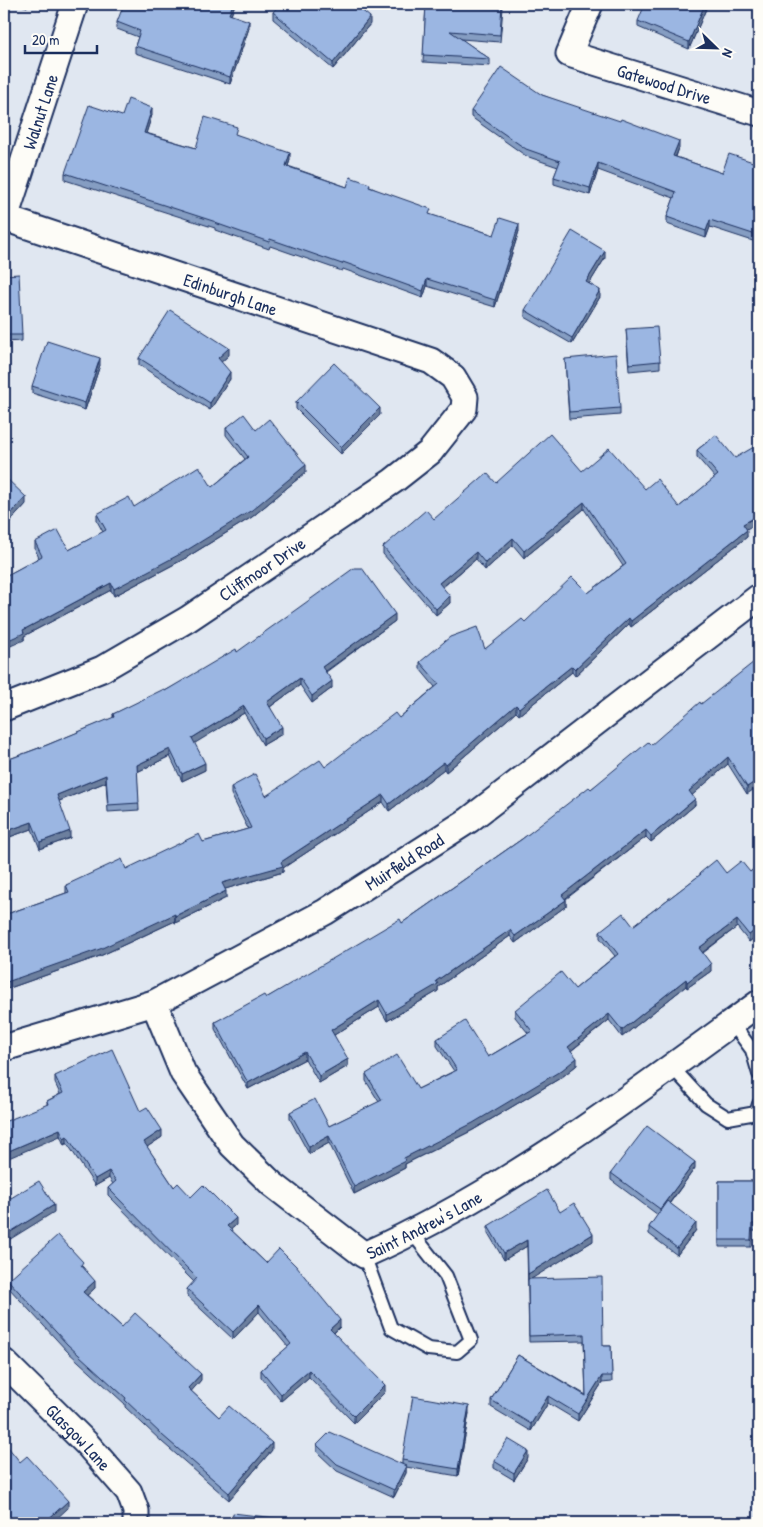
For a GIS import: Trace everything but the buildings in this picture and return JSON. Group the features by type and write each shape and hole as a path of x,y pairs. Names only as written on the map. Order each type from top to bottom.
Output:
{"street":[{"name":"Walnut Lane","path":"5,218 75,4"},
{"name":"Gatewood Drive","path":"590,4 569,54 759,114"},
{"name":"Edinburgh Lane","path":"5,218 431,361 453,377"},
{"name":"Cliffmoor Drive","path":"4,708 102,669 188,619 393,481 430,452 464,409 465,396 453,377"},
{"name":"Muirfield Road","path":"4,1048 154,1003 324,912 469,820 759,597"},
{"name":"Saint Andrew's Lane","path":"154,1003 183,1073 232,1145 272,1184 364,1255 413,1234 592,1124 759,1003"},
{"name":"Glasgow Lane","path":"4,1362 87,1444 129,1492 136,1511 136,1523"}],"lane":[{"path":"732,1022 752,1050 759,1074"},
{"path":"672,1067 706,1104 728,1118 756,1113 759,1104"},
{"path":"364,1255 391,1328 428,1349 457,1352 471,1340 446,1276 413,1234"}]}
